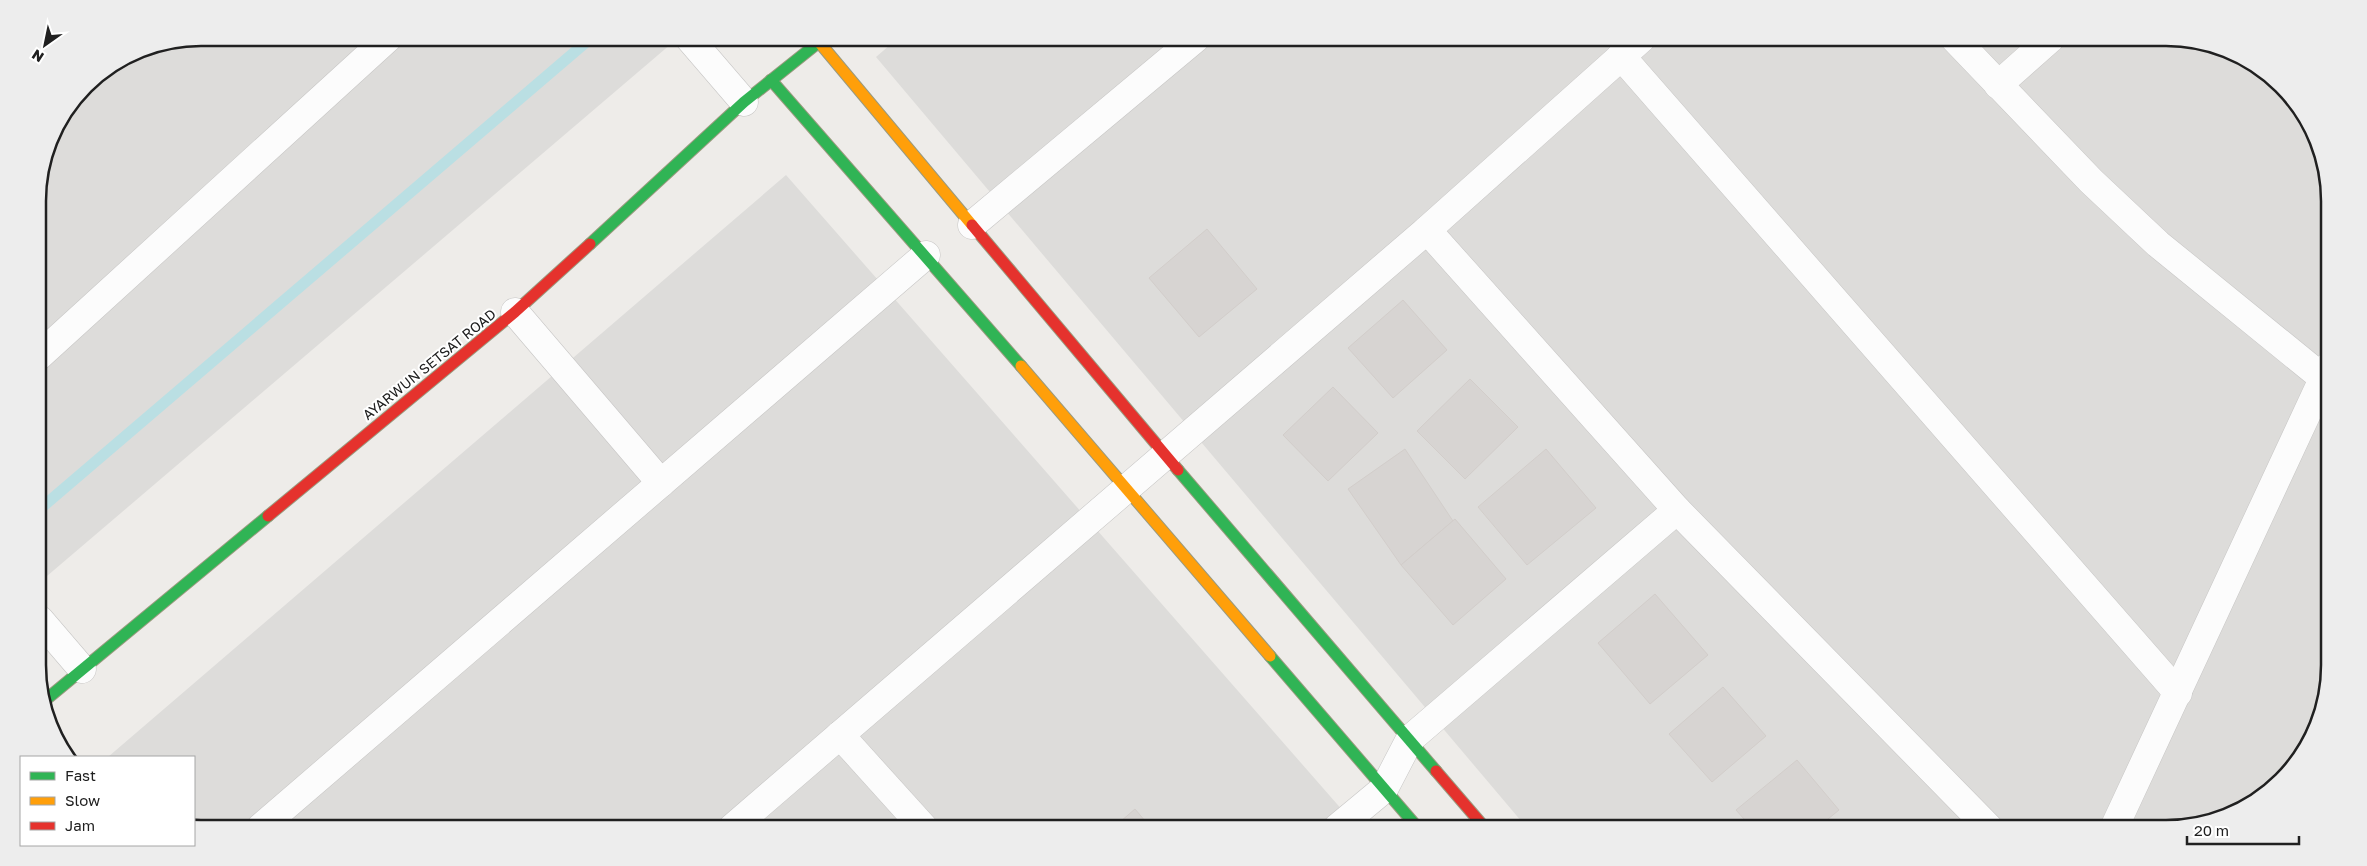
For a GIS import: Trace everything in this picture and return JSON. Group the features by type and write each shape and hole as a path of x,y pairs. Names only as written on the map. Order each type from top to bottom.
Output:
{"street":[{"path":"972,225 1186,46"},
{"path":"742,820 1428,230 1632,46"},
{"path":"1962,46 2091,181 2158,244 2321,371"},
{"path":"1998,85 2042,46"},
{"path":"47,349 378,47"},
{"path":"697,47 744,102"},
{"name":"AYARWUN SETSAT ROAD","path":"49,697 515,312 744,102 813,47"},
{"path":"827,47 972,225 1165,455 1478,819"},
{"path":"1621,56 2178,693"},
{"path":"771,80 926,255 1410,819"},
{"path":"1428,230 1677,510 1980,819"},
{"path":"269,820 926,255"},
{"path":"515,312 661,483"},
{"path":"2118,819 2321,389"},
{"path":"1347,819 1384,789 1410,739 1677,510"},
{"path":"46,627 82,669"},
{"path":"840,735 916,820"}],"shaded area":[{"path":"2166,46 2196,49 2216,54 2234,62 2252,72 2268,85 2289,107 2309,142 2319,181 2321,201 2321,665 2318,695 2313,715 2305,733 2289,759 2260,788 2234,804 2216,812 2196,817 2176,819 1520,819 876,57 888,47"},
{"path":"191,47 668,47 46,577 48,181 52,161 62,133 78,107 99,85 115,72 151,54"},
{"path":"786,175 1350,819 201,820 195,819 195,756 109,756"}],"building":[{"path":"1207,229 1257,289 1199,337 1149,278"},
{"path":"1403,300 1447,350 1393,398 1348,348"},
{"path":"1470,379 1518,427 1465,479 1417,431"},
{"path":"1333,387 1378,433 1328,481 1283,435"},
{"path":"1405,449 1453,521 1401,565 1348,489"},
{"path":"1546,449 1596,508 1527,565 1478,507"},
{"path":"1455,519 1506,579 1453,625 1401,565"},
{"path":"1655,594 1708,655 1650,704 1598,643"},
{"path":"1723,687 1766,736 1712,782 1669,734"},
{"path":"1797,760 1839,810 1828,819 1744,819 1736,810"},
{"path":"1135,809 1144,820 1123,820"}],"waterway":[{"path":"46,504 581,47"}],"traffic: fast":[{"path":"590,244 744,102 813,47"},
{"path":"771,80 1021,366"},
{"path":"1178,470 1436,771"},
{"path":"49,697 268,516"},
{"path":"1270,656 1411,819"}],"traffic: slow":[{"path":"823,47 972,225"},
{"path":"1021,366 1270,656"}],"traffic: jam":[{"path":"972,225 1178,470"},
{"path":"268,516 515,312 590,244"},
{"path":"1436,771 1478,819"}]}
